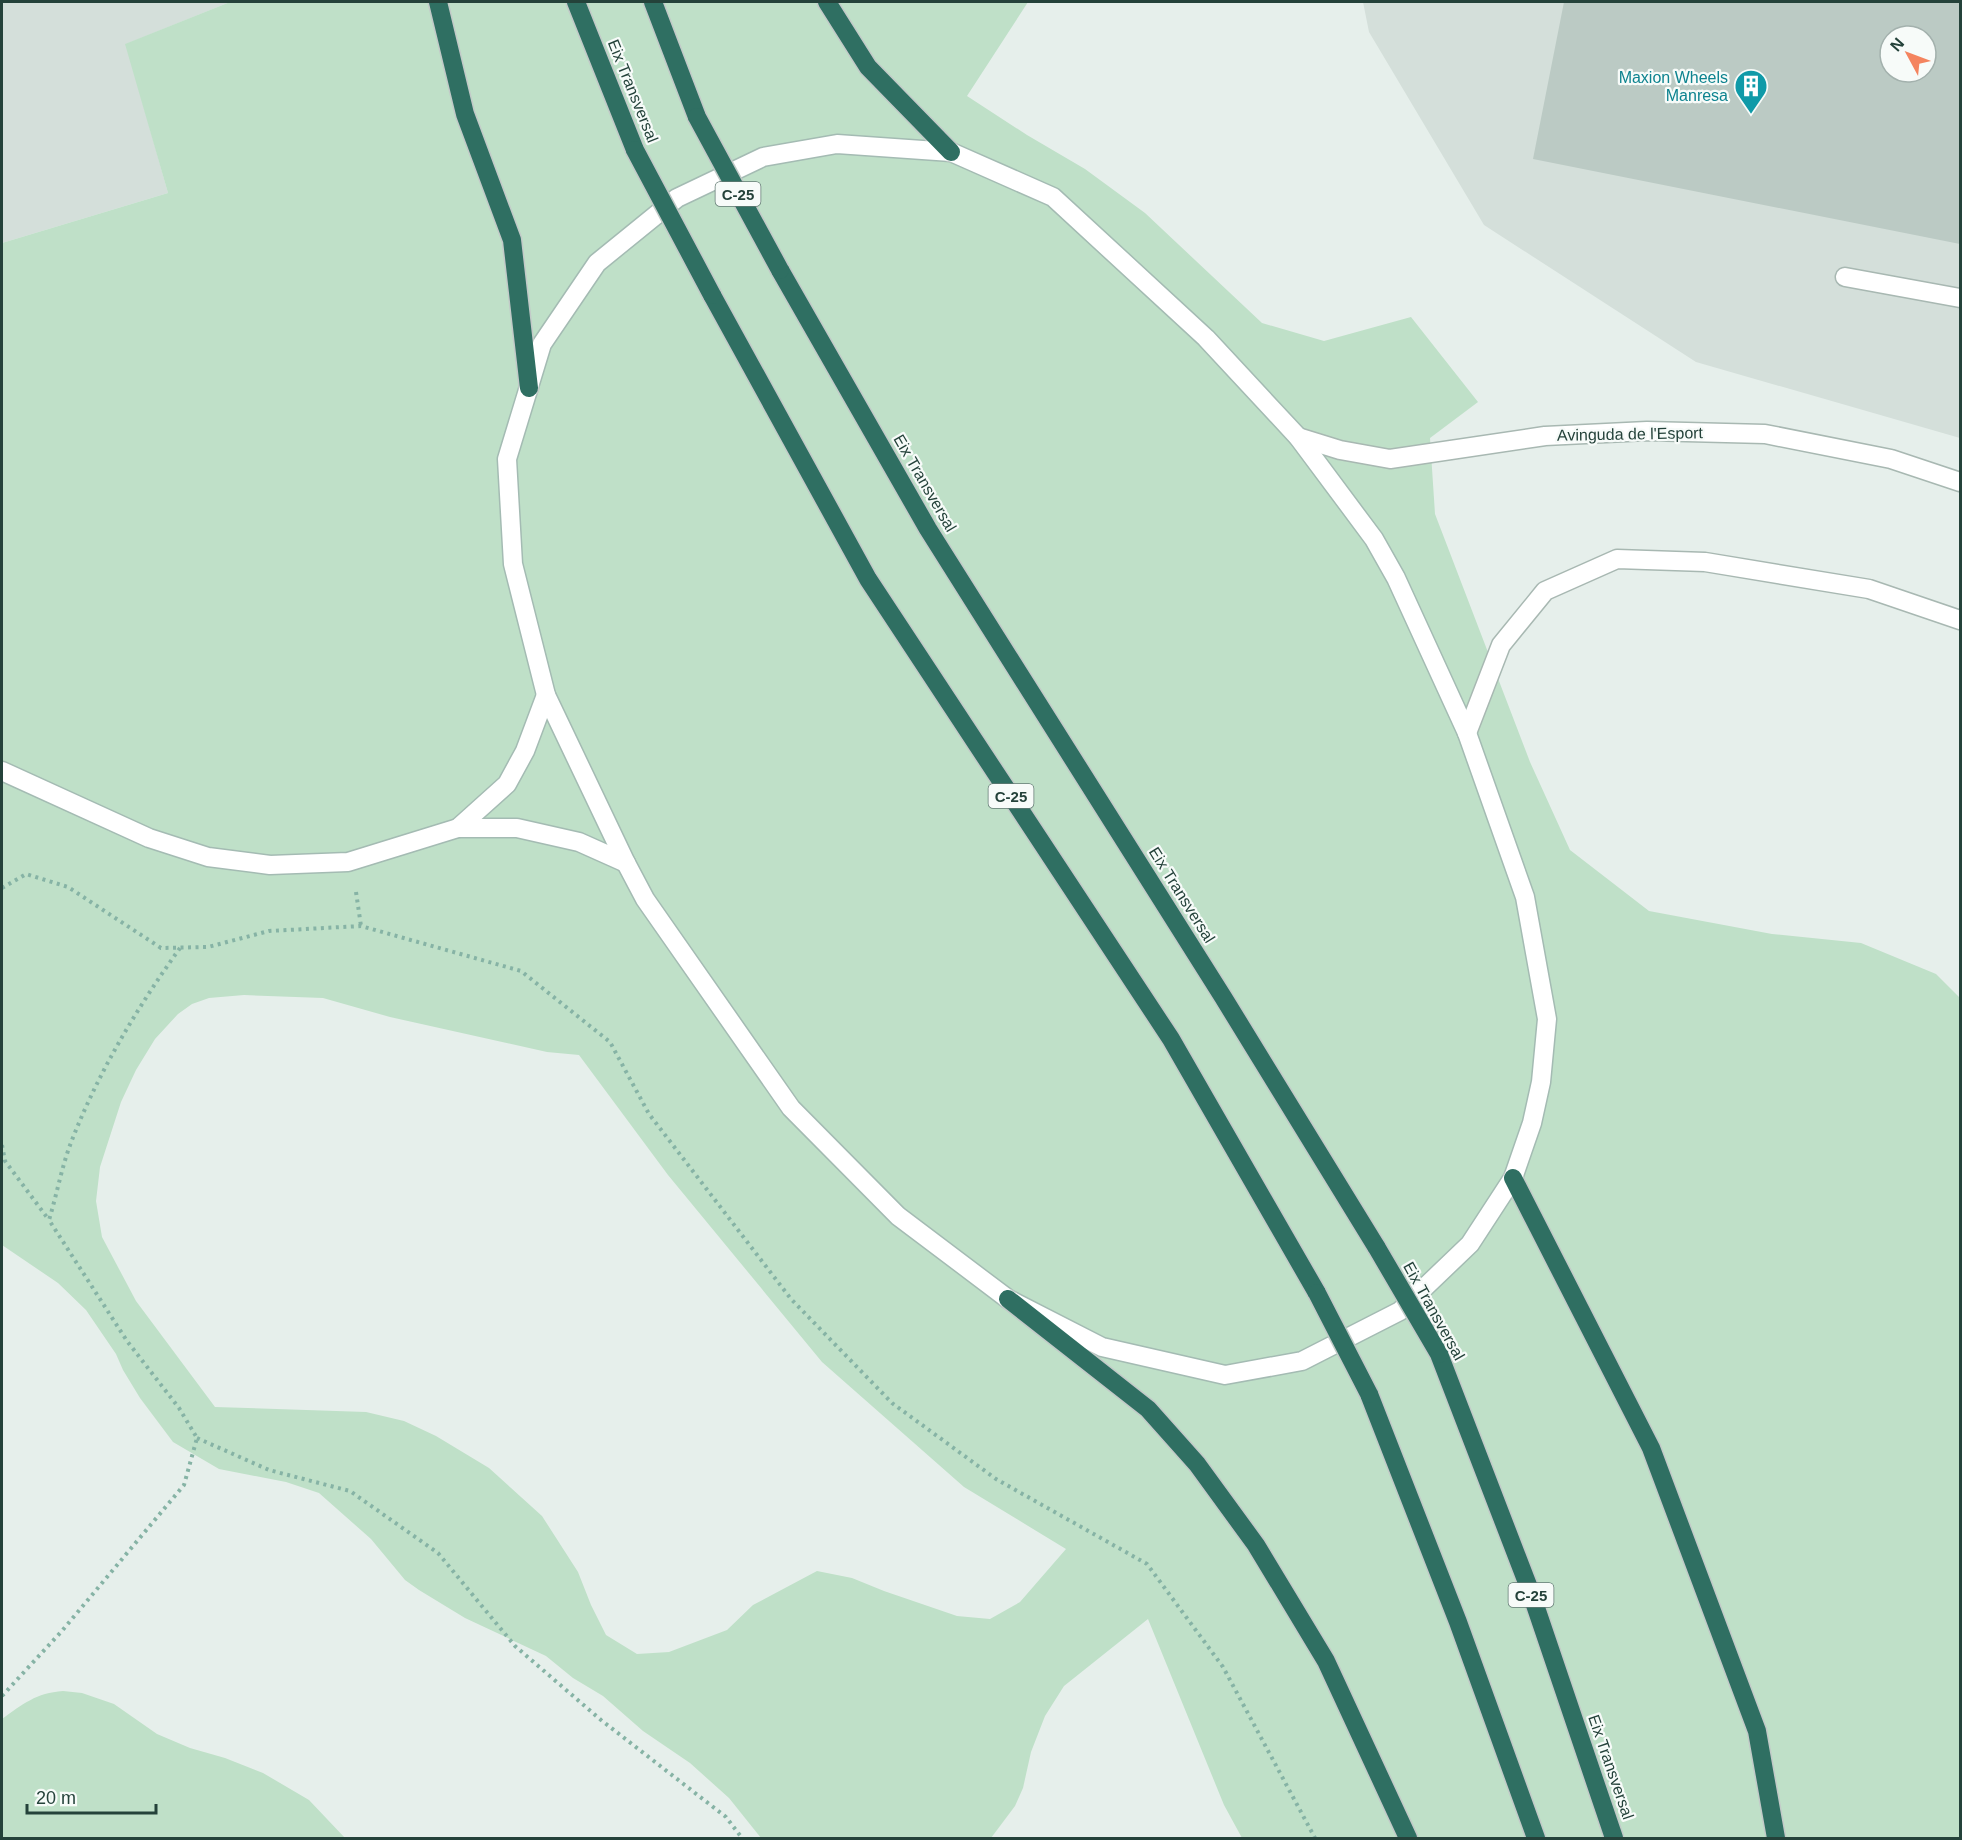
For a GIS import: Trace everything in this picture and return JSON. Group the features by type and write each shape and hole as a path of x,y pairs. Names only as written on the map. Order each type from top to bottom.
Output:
{"highway":[{"path":"438,2 465,114 512,240 529,388"},
{"name":"Eix Transversal","path":"576,2 635,150 868,579 1171,1039 1317,1293 1369,1394 1458,1622 1536,1839"},
{"name":"Eix Transversal","path":"653,2 697,117 780,270 928,528 1223,997 1377,1248 1439,1354 1530,1593 1614,1839"},
{"path":"827,2 868,67 951,152"},
{"path":"1513,1178 1651,1448 1757,1731 1776,1839"},
{"path":"1008,1299 1148,1408 1197,1464 1256,1545 1326,1661 1408,1839"}],"street":[{"path":"837,144 951,152 1053,197 1206,338 1298,437 1374,539 1396,578 1467,733 1525,897 1547,1019 1540,1082 1532,1123 1513,1178 1470,1244 1400,1311 1302,1362 1225,1375 1102,1347 1008,1299 898,1216 791,1108 645,898 546,695 513,564 507,459 542,344 597,263 677,198 763,157 837,144"},
{"path":"1845,277 1960,298"},
{"name":"Avinguda de l'Esport","path":"1298,437 1340,450 1390,459 1545,436 1647,430 1765,434 1891,459 1960,482"},
{"path":"1467,733 1501,645 1545,591 1617,559 1706,562 1869,589 1960,620"},
{"path":"458,828 507,784 525,751 546,695"},
{"path":"2,771 149,838 208,856 270,865 348,862 458,828 517,828 579,842 626,863"}],"path":[{"path":"2,888 26,874 68,887 161,948 208,947 269,931 362,926 521,971 610,1042 649,1114 791,1299 892,1403 996,1479 1147,1564 1223,1667 1315,1839"},
{"path":"49,1220 71,1142 105,1067 146,995 181,948"},
{"path":"2,1144 5,1161 49,1220 128,1341 179,1408 197,1438 269,1470 350,1491 438,1553 515,1646 601,1719 726,1817 742,1839"},
{"path":"2,1696 61,1632 184,1485 197,1438"}],"shaded area":[{"path":"2,2 230,2 126,44 168,193 2,243"},
{"path":"1363,2 1960,2 1960,438 1696,362 1484,225 1369,32"}],"green space":[{"path":"230,2 1028,2 967,96 1085,169 1145,213 1262,323 1324,341 1411,317 1478,402 1430,438 1435,514 1530,762 1570,850 1649,911 1772,934 1861,943 1936,974 1960,998 1960,1838 1242,1838 1224,1805 1148,1619 1064,1686 1045,1716 1031,1752 1023,1788 1015,1806 991,1838 761,1838 729,1798 690,1763 643,1731 603,1696 573,1678 546,1656 465,1618 405,1580 371,1539 319,1493 286,1482 219,1469 173,1442 140,1398 116,1354 86,1310 58,1283 2,1245 2,243 168,193 125,44","holes":["244,995 323,998 390,1017 547,1052 579,1055 668,1175 822,1362 964,1487 1066,1549 1020,1602 990,1619 957,1616 852,1578 817,1571 753,1605 727,1630 669,1652 637,1654 606,1635 578,1572 542,1516 489,1468 436,1436 404,1421 366,1412 215,1407 136,1301 102,1237 96,1201 100,1167 121,1102 136,1070 155,1039 178,1014 192,1004 209,998"]},
{"path":"63,1691 82,1693 114,1704 157,1734 263,1773 309,1800 345,1838 2,1838 2,1719 37,1697"}],"building":[{"name":"Maxion Wheels Manresa","path":"1564,2 1960,2 1960,244 1533,159"}],"place":[{"name":"Maxion Wheels Manresa","path":"1751,115"}]}
